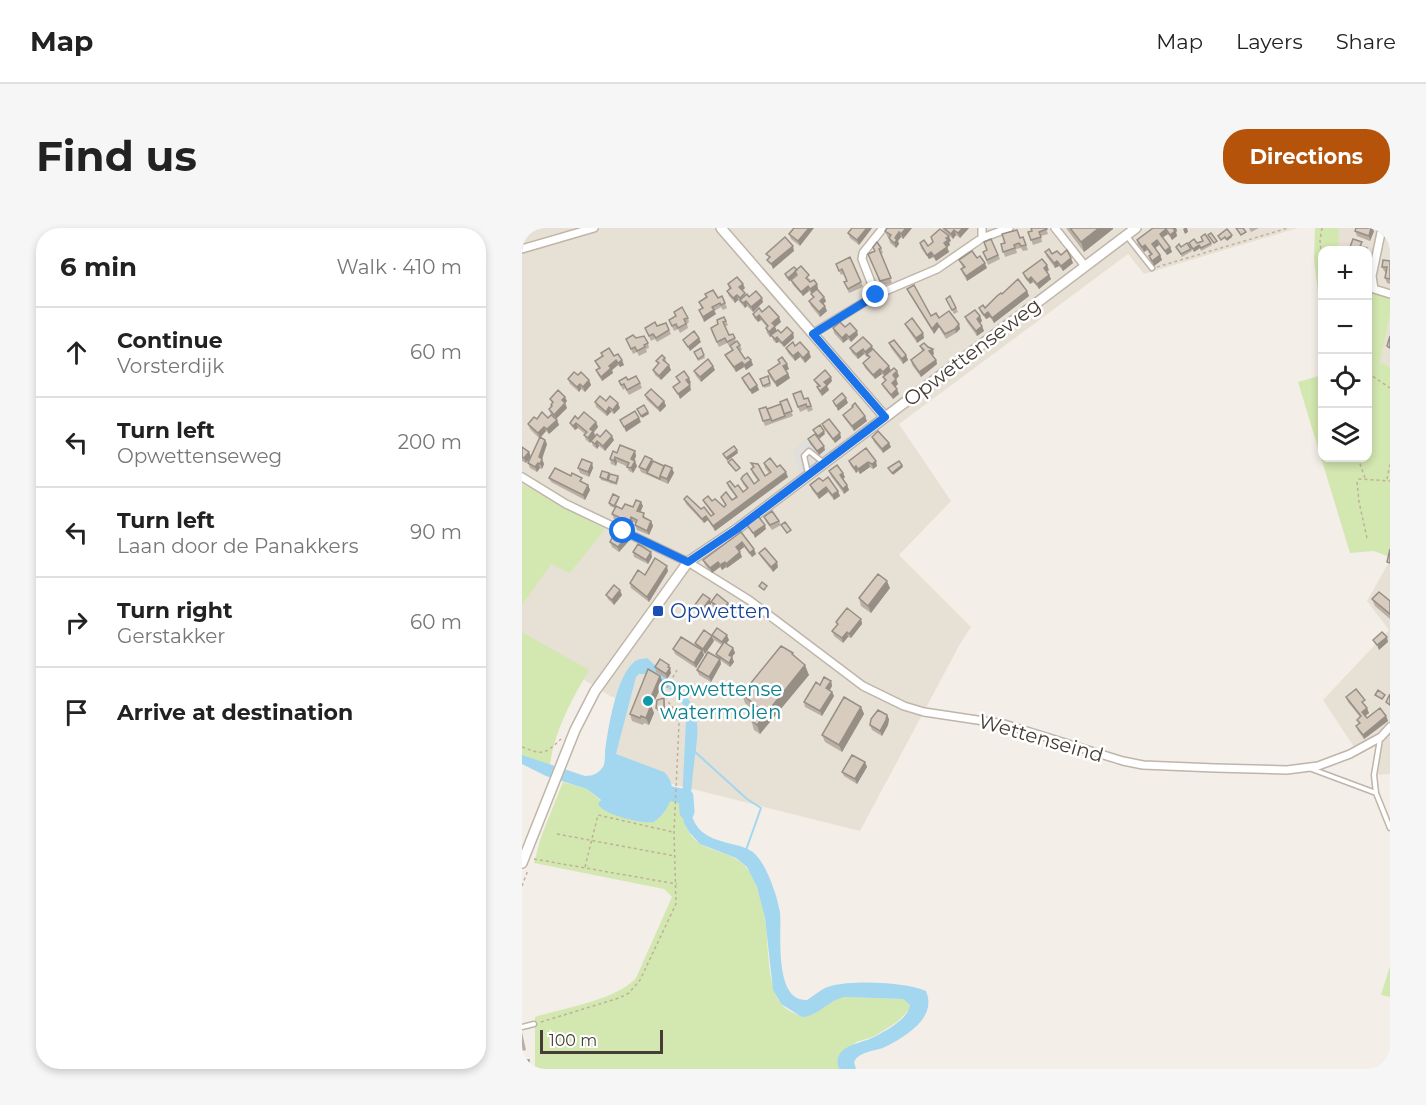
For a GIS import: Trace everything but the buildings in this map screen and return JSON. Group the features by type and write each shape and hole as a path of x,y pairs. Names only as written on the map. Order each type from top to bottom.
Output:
{"street":[{"path":"522,249 594,228"},
{"path":"721,228 885,417"},
{"path":"876,295 862,259 863,253 883,228"},
{"path":"982,228 982,238"},
{"path":"813,334 876,295 937,269 982,238 1009,228"},
{"path":"1055,228 1085,266"},
{"name":"Opwettenseweg","path":"523,859 575,730 595,691 688,562 809,476 1136,228"},
{"path":"1383,228 1372,276 1374,289 1390,294"},
{"name":"Wettenseind","path":"522,477 567,504 688,562 749,600 863,686 904,706 924,712 1005,724 1100,755 1143,765 1279,770 1308,768 1330,763 1380,737 1390,727"}],"lane":[{"path":"1126,235 1152,268"},
{"path":"809,476 804,456 809,451 825,463"},
{"path":"1380,737 1374,775 1376,793 1390,828"},
{"path":"1308,768 1376,793"},
{"path":"522,1027 534,1024"}],"path":[{"path":"1152,268 1288,228"},
{"path":"1321,246 1322,228"},
{"path":"1372,376 1390,388"},
{"path":"1359,462 1365,479"},
{"path":"1386,480 1390,464"},
{"path":"1367,538 1356,482 1359,479 1390,481"},
{"path":"534,1024 619,998 628,993 640,980 676,904 675,832 679,724 665,691 677,670"},
{"path":"522,747 539,754 547,752 561,739"},
{"path":"585,868 598,815 675,832"},
{"path":"557,834 676,856"},
{"path":"523,859 677,884"}],"shaded area":[{"path":"522,228 1298,228 1144,274 1128,254 899,424 951,501 899,555 971,627 860,831 613,769 621,700 610,696 522,641"},
{"path":"1325,228 1390,228 1390,295 1372,290 1372,246 1323,246"},
{"path":"1390,314 1390,367 1379,362"},
{"path":"805,440 832,449 800,474 792,452"},
{"path":"1390,560 1390,774 1376,775 1383,734 1354,747 1323,700 1389,630 1367,601"}],"green space":[{"path":"1315,228 1339,228 1338,246 1318,246 1318,292 1314,259"},
{"path":"1372,290 1390,295 1390,314 1380,362 1390,367 1390,557 1374,551 1350,553 1322,462 1372,462"},
{"path":"1318,376 1318,448 1298,382"},
{"path":"522,484 605,529 570,573 551,564 522,605"},
{"path":"522,632 589,670 570,704 555,740 550,765 522,755"},
{"path":"563,782 587,789 601,801 654,822 667,807 672,787 682,790 683,815 689,832 698,842 734,858 745,866 754,880 764,915 771,979 778,1000 784,1007 794,1013 809,1015 845,997 903,999 910,1005 910,1009 897,1022 873,1037 856,1042 838,1065 839,1069 535,1069 535,1017 603,998 627,986 636,978 672,897 664,889 534,863 541,837"},
{"path":"1390,966 1390,997 1381,995"}],"water":[{"path":"647,658 656,666 657,672 686,696 697,719 691,810 698,828 714,839 755,854 769,876 780,912 780,949 784,978 789,990 796,998 807,1000 828,987 853,983 893,984 926,991 928,1009 918,1024 887,1046 860,1055 854,1062 856,1069 839,1069 839,1056 842,1051 872,1038 895,1024 909,1010 910,1005 903,999 845,997 814,1014 802,1017 781,1004 773,990 765,918 757,887 747,867 736,858 700,844 684,823 682,803 686,720 684,706 674,693 649,674 639,674 636,677 616,754 664,772 669,778 671,798 665,812 654,822 632,820 607,812 598,804 601,800 587,789 546,776 522,764 522,755 585,776 598,772 604,765 611,717 622,679 634,662"}],"waterway":[{"path":"694,751 747,799 761,808 746,850"},
{"path":"654,790 686,797 687,812"}],"place":[{"name":"Opwetten","path":"658,611"},
{"name":"Opwettense watermolen","path":"648,701"}],"route":[{"path":"623,531 688,562 737,529 885,417 813,334 876,295"}]}
